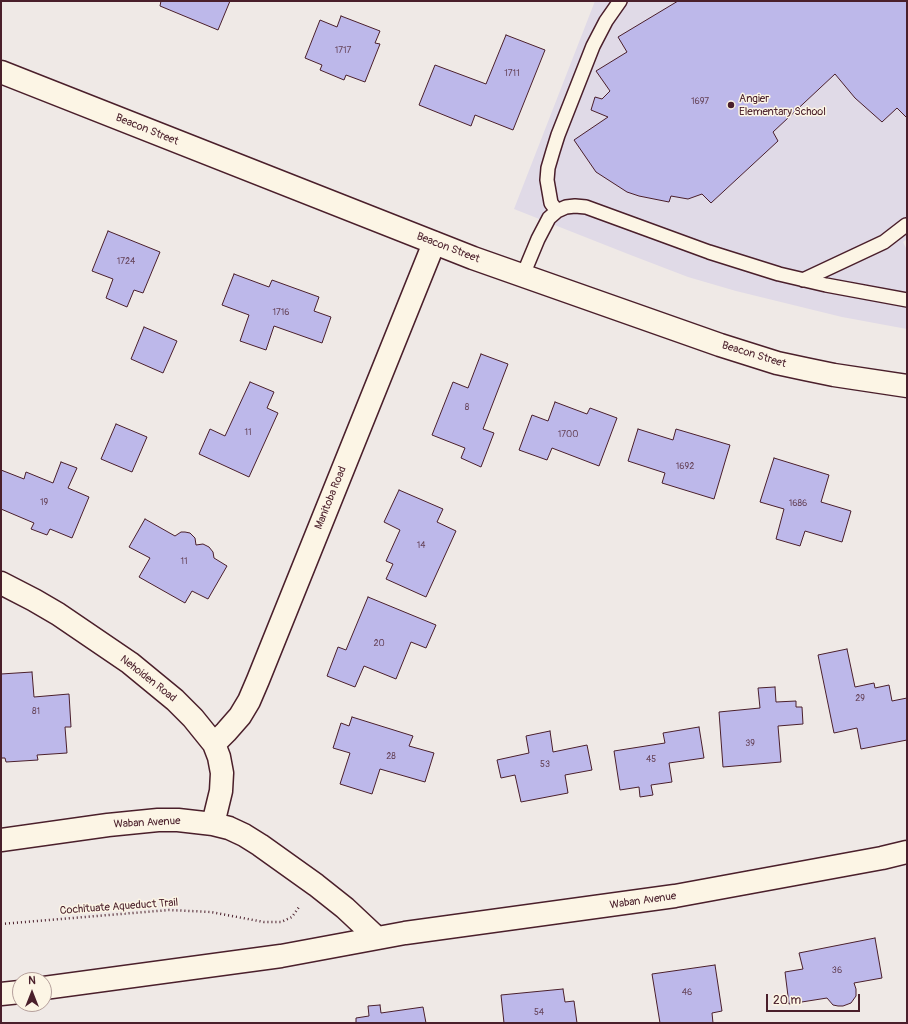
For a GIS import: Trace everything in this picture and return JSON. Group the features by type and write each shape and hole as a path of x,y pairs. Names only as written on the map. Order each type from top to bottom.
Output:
{"street":[{"name":"Beacon Street","path":"1,72 434,243 720,345 777,363 834,375 907,386"},
{"name":"Manitoba Road","path":"214,744 240,716 258,680 434,243"},
{"name":"Nehoiden Road","path":"1,583 52,610 130,663 176,701 193,718 214,744 219,757 222,773 221,791 213,824"},
{"name":"Waban Avenue","path":"1,840 108,825 151,821 178,820 213,824 229,828 260,845 316,885 345,908 377,938"},
{"name":"Waban Avenue","path":"52,987 281,956 426,930 675,896 882,858 907,852"},
{"path":"1,994 12,993"}],"lane":[{"path":"556,211 552,203 547,180 548,168 553,151 593,46 606,21 620,1"},
{"path":"523,275 546,222 556,211 566,207 586,207 709,252 803,280 907,300"},
{"path":"803,280 884,242 907,225"}],"path":[{"name":"Cochituate Aqueduct Trail","path":"1,924 169,910 211,912 264,922 281,922 292,917 316,885"}],"shaded area":[{"name":"Angier Elementary School","path":"595,1 907,1 907,239 903,242 907,250 907,329 842,317 736,291 688,277 514,209"}],"building":[{"path":"161,1 230,1 218,30 160,6"},
{"path":"678,1 907,1 907,118 897,108 882,122 855,98 835,74 773,132 778,141 711,203 702,194 688,199 671,196 669,202 627,192 596,172 574,140 608,117 591,110 595,97 602,99 610,91 596,71 627,52 618,37"},
{"path":"341,16 380,31 375,43 380,44 365,82 346,75 344,80 320,70 322,65 305,58 320,20 337,27"},
{"path":"506,35 545,50 513,130 475,115 471,126 419,105 435,65 486,84"},
{"path":"108,231 160,252 143,293 134,290 127,307 106,298 113,279 92,271"},
{"path":"234,274 269,287 272,280 319,297 314,311 331,317 322,343 274,326 266,350 240,341 249,315 222,305"},
{"path":"144,327 177,341 163,373 131,359"},
{"path":"481,354 508,364 483,429 494,433 481,467 461,458 465,448 432,435 453,382 468,388"},
{"path":"250,382 274,392 267,408 278,413 249,477 199,454 210,429 225,436"},
{"path":"555,402 587,414 590,408 617,418 599,466 552,448 547,460 519,450 532,415 548,421"},
{"path":"116,424 147,437 132,472 101,459"},
{"path":"638,429 673,440 676,429 730,445 714,499 662,483 665,473 628,461"},
{"path":"774,458 829,475 821,502 851,511 842,542 805,531 800,546 776,539 784,509 760,502"},
{"path":"61,462 77,468 68,488 89,497 72,538 50,529 47,535 31,529 34,523 1,509 1,470 24,479 26,472 53,483"},
{"path":"399,490 443,509 437,522 456,531 426,597 386,579 393,564 386,561 400,530 384,522"},
{"path":"145,519 175,536 181,532 190,533 195,538 196,545 203,544 209,547 213,552 214,558 227,566 208,599 192,591 185,603 139,577 150,558 129,547"},
{"path":"368,597 436,625 426,648 411,642 396,679 364,666 355,687 327,676 338,647 346,650"},
{"path":"847,649 855,687 874,683 875,688 889,685 892,701 907,698 907,740 861,749 857,728 834,733 818,655"},
{"path":"32,672 34,697 69,694 71,727 65,727 67,753 37,755 38,760 6,762 5,758 1,758 1,674"},
{"path":"775,687 776,702 796,701 796,707 802,707 803,724 778,726 781,762 723,767 719,712 760,708 758,688"},
{"path":"352,717 413,736 409,746 434,753 425,782 380,769 372,794 340,784 350,753 333,748 341,723 349,726"},
{"path":"699,727 704,758 669,763 672,782 651,785 653,795 640,797 639,787 620,790 614,751 665,743 663,733"},
{"path":"550,731 553,752 587,745 592,770 565,775 568,793 521,802 515,775 501,778 497,760 529,753 526,736"},
{"path":"875,938 882,978 854,983 856,996 851,1003 843,1006 833,1005 827,998 789,1004 785,972 803,969 799,953"},
{"path":"715,965 722,1011 712,1013 713,1023 660,1023 652,974"},
{"path":"563,989 565,1002 574,1001 577,1023 504,1023 501,995"},
{"path":"380,1005 381,1013 423,1007 426,1023 356,1023 356,1018 369,1016 368,1006"}],"place":[{"name":"Angier Elementary School","path":"731,105"}]}
